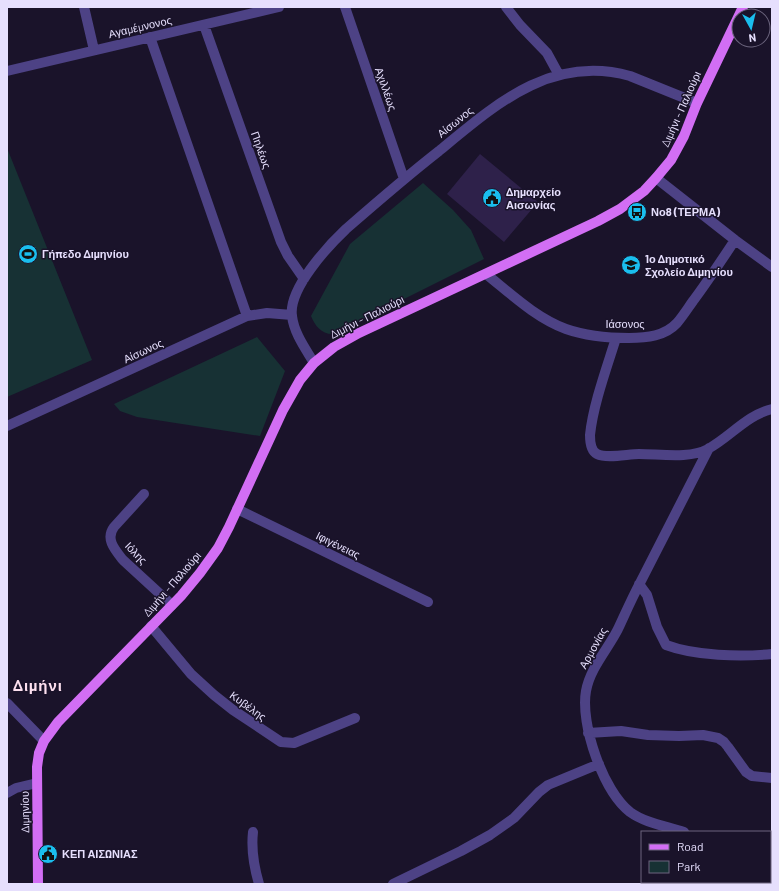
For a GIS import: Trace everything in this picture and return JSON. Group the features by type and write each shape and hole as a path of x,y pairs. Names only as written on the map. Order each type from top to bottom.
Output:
{"main road":[{"name":"Διμήνι - Παλιούρι","path":"44,741 67,712 151,626 200,573 218,548 283,410 300,380 314,363 334,347 359,333 598,222 620,209 644,191 671,160 684,136 697,103 731,28"},
{"name":"Διμηνίου","path":"38,884 37,784 39,753 44,741"}],"street":[{"path":"84,7 94,50"},
{"name":"Αγαμέμνονος","path":"7,71 279,7"},
{"name":"Αχιλλέως","path":"345,7 404,179"},
{"path":"506,7 520,25 547,53 559,75"},
{"name":"Πηλέως","path":"204,25 281,242 288,256 304,279"},
{"path":"150,37 247,316"},
{"name":"Αίσωνος","path":"7,426 247,316 267,314 292,315 293,303 304,279 322,253 334,240 404,179 486,112 504,99 539,81 559,75 584,71 606,71 619,73 643,81 697,103"},
{"path":"656,178 772,268"},
{"name":"Ιάσονος","path":"486,274 520,302 542,317 566,329 589,335 616,338 640,338 664,333 677,323 714,273 735,240"},
{"path":"292,315 300,340 314,363"},
{"path":"616,338 595,410 590,436 593,450 596,454 602,456 638,454 674,455 702,452 728,436 749,419 762,411 772,409"},
{"name":"Αρμονίας","path":"681,831 644,819 632,813 619,801 599,764 588,733 584,707 588,682 617,631 639,584 710,448"},
{"name":"Ιόλης","path":"144,494 110,532 110,538 116,551 123,560 172,604"},
{"name":"Ιφιγένειας","path":"237,509 428,602"},
{"path":"639,584 647,596 657,627 666,645 696,652 727,655 749,656 772,654"},
{"name":"Κυβέλης","path":"151,626 191,674 214,695 233,710 281,742 294,743 355,718"},
{"path":"7,703 44,741"},
{"path":"588,733 622,731 679,736 703,735 718,738 724,742 740,766 746,772 752,776 772,778"},
{"path":"393,884 461,851 490,835 514,818 539,792 548,786 599,764"},
{"path":"7,793 16,788 37,784"},
{"path":"253,832 251,846 255,871 259,884"}],"green space":[{"name":"Γήπεδο Διμηνίου","path":"7,148 92,360 7,397"},
{"path":"423,183 453,210 471,230 484,259 334,334 326,333 320,329 311,316 350,244"},
{"path":"257,337 285,371 260,436 137,417 120,411 114,404"}],"building":[{"name":"Δημαρχείο Αισωνίας","path":"480,154 538,202 504,242 447,194"}],"place":[{"name":"Δημαρχείο Αισωνίας","path":"492,198"},
{"name":"Νο8 (ΤΕΡΜΑ)","path":"637,212"},
{"name":"Γήπεδο Διμηνίου","path":"28,254"},
{"name":"1ο Δημοτικό Σχολείο Διμηνίου","path":"631,265"},
{"name":"ΚΕΠ ΑΙΣΩΝΙΑΣ","path":"48,854"}],"district":[{"name":"Διμήνι","path":"38,686"}]}
